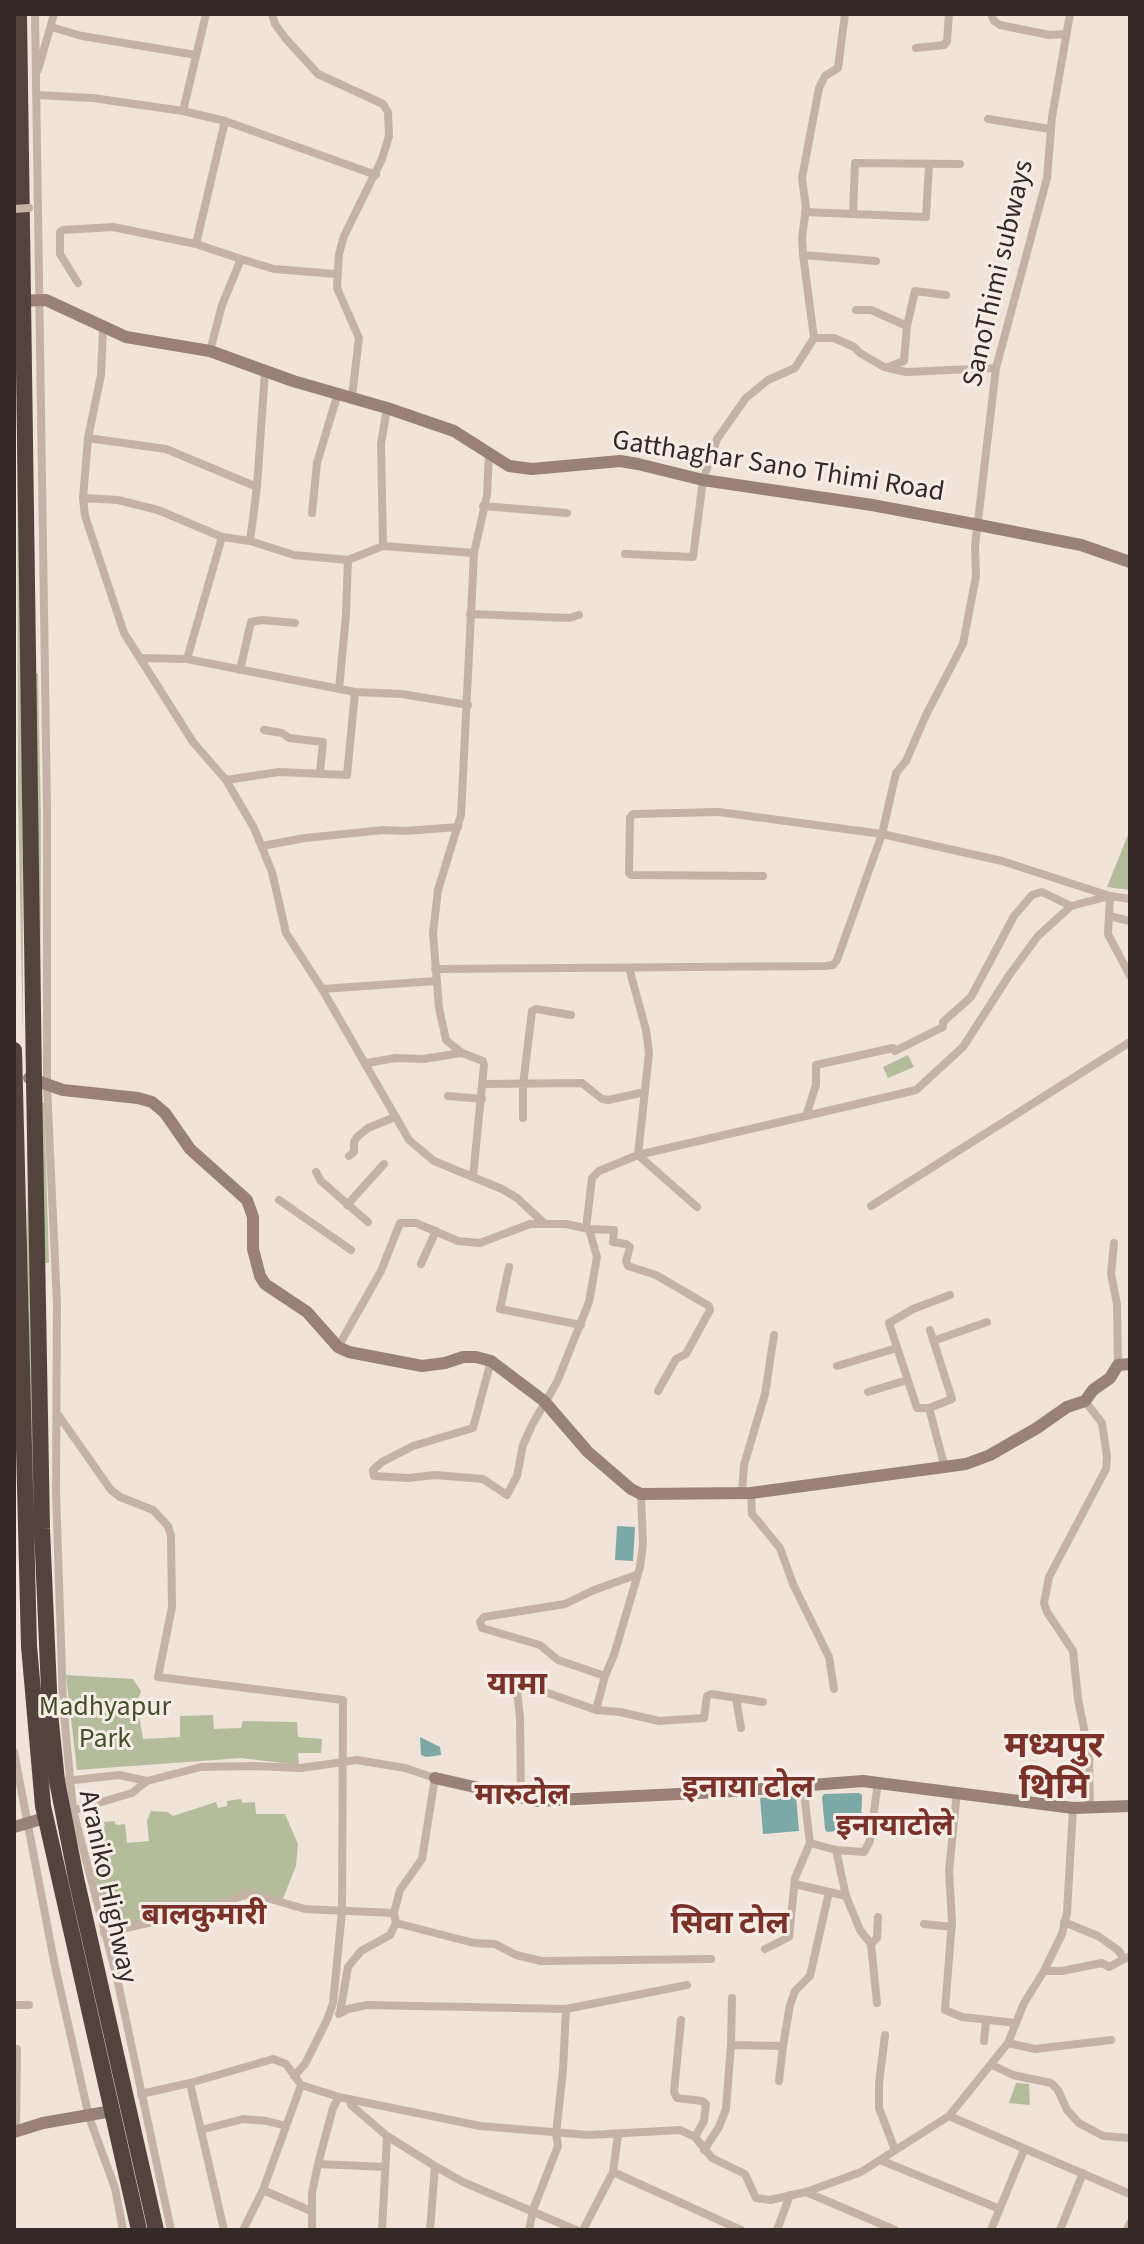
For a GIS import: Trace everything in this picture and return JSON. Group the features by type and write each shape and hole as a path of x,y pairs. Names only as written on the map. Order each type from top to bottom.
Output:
{"highway":[{"name":"Araniko Highway","path":"19,14 40,1084 43,1543 50,1713 156,2230"},
{"name":"Araniko Highway","path":"14,1050 29,1646 34,1725 45,1818 139,2230"}],"main road":[{"name":"Gatthaghar Sano Thimi Road","path":"26,301 52,302 103,328 139,340 210,351 293,381 352,396 454,431 509,466 520,469 620,461 703,480 884,507 1081,545 1130,562"},
{"path":"14,1070 40,1084 63,1090 138,1098 157,1105 190,1149 247,1200 253,1217 253,1249 265,1284 307,1312 338,1347 349,1352 422,1366 463,1357 491,1361 544,1401 588,1452 641,1494 746,1493 945,1468 990,1455 1067,1407 1085,1401 1093,1390 1124,1364"},
{"path":"435,1778 536,1801 878,1782 1073,1808 1130,1806"},
{"path":"14,1827 45,1818"},
{"path":"15,2132 43,2123 112,2111"}],"street":[{"path":"26,301 36,95 35,14"},
{"path":"36,79 54,14"},
{"path":"183,111 206,14"},
{"path":"272,14 286,39 318,74 383,104 390,122 376,175 344,236 336,274 337,288 346,314 359,338 352,396"},
{"path":"625,554 693,557 703,480 717,439 746,398 768,380 795,368 814,338 803,255 805,212 802,178 819,88 825,76 838,68 845,14"},
{"path":"916,48 944,45 949,14"},
{"path":"991,14 1000,25 1049,35 1066,34"},
{"name":"SanoThimi subways","path":"629,968 833,965 882,834 896,773 906,761 963,644 976,576 975,546 996,368 1047,178 1050,129 1070,14"},
{"path":"51,27 82,36 196,55"},
{"path":"36,95 93,98 183,111 225,121 376,175"},
{"path":"988,119 1050,129"},
{"path":"196,244 225,121"},
{"path":"853,214 855,163 960,164"},
{"path":"805,212 926,217 929,166"},
{"path":"14,209 29,208"},
{"path":"78,283 60,254 60,232 63,230 113,227 196,244 274,269 336,274"},
{"path":"803,255 876,261"},
{"path":"210,351 222,305 241,259"},
{"path":"884,367 904,361 907,326 915,291 946,295"},
{"path":"856,310 871,310 907,326"},
{"path":"103,328 101,375 88,438 83,498 85,516 119,621 193,742 226,780 262,846 272,872 286,933 409,1140 434,1161 510,1194 544,1223"},
{"path":"814,338 834,338 884,367 906,372 996,368"},
{"path":"250,541 265,371"},
{"path":"312,513 317,463 338,393"},
{"path":"383,546 381,444 387,408"},
{"path":"88,438 166,449 257,487"},
{"path":"473,1177 484,1084 483,1061 462,1053 446,1040 436,981 433,933 438,890 461,815 474,553 488,486 489,453"},
{"path":"83,498 118,500 158,510 222,537 250,541 294,555 348,560 383,546 474,553"},
{"path":"483,506 567,513"},
{"path":"187,659 222,537"},
{"path":"339,689 348,560"},
{"path":"470,614 569,618 579,615"},
{"path":"240,670 251,622 295,623"},
{"path":"140,658 187,659 355,692 402,694 468,705"},
{"path":"226,780 279,772 347,775 355,692"},
{"path":"264,730 282,733 289,738 323,742 320,773"},
{"path":"763,876 631,875 630,818 633,814 719,812 882,834 1002,861 1110,896 1130,899"},
{"path":"262,846 384,830 458,827"},
{"path":"806,1116 816,1085 816,1065 893,1048 895,1051 943,1027 943,1022 971,997 1014,916 1032,895 1042,892 1071,906"},
{"path":"491,1361 473,1428 413,1446 382,1462 373,1470 374,1476 408,1478 435,1475 483,1479 507,1495 517,1476 523,1445 544,1401 557,1382 589,1302 597,1257 588,1228 592,1178 599,1171 638,1155 916,1090 963,1047 1038,936 1071,906 1110,896"},
{"path":"1110,896 1108,934 1130,976"},
{"path":"1109,916 1130,921"},
{"path":"435,969 629,968 649,1053 638,1155"},
{"path":"322,989 436,981"},
{"path":"523,1118 523,1085 532,1011 571,1015"},
{"path":"871,1206 1130,1042"},
{"path":"366,1063 462,1053"},
{"path":"484,1084 582,1083 602,1099 608,1100 645,1092"},
{"path":"40,1084 57,1305 59,1620 64,1781 119,1775 147,1781"},
{"path":"448,1096 482,1099"},
{"path":"349,1156 354,1152 357,1137 368,1128 395,1117"},
{"path":"638,1155 697,1207"},
{"path":"347,1205 384,1164"},
{"path":"316,1172 368,1222"},
{"path":"279,1200 351,1250"},
{"path":"338,1347 381,1271 400,1223 416,1223 458,1241 480,1243 530,1224 614,1230 613,1242 630,1247 626,1261 628,1266 656,1275 709,1306 710,1310 686,1354 676,1359 658,1391"},
{"path":"421,1264 436,1231"},
{"path":"1114,1243 1111,1274 1124,1364"},
{"path":"509,1267 500,1309 581,1325"},
{"path":"930,1330 952,1399 919,1410 889,1323 913,1309 950,1295"},
{"path":"933,1341 987,1322"},
{"path":"774,1335 765,1394 744,1465 746,1493 752,1514 780,1548 793,1584 829,1657 834,1672 834,1689"},
{"path":"837,1366 897,1348"},
{"path":"868,1392 907,1380"},
{"path":"1085,1401 1102,1423 1106,1469 1049,1577 1044,1603 1073,1651 1078,1699 1089,1753 1090,1809"},
{"path":"929,1408 945,1468"},
{"path":"57,1412 111,1490 120,1497 153,1510 168,1526 171,1536 172,1607 158,1677 343,1700 342,1911 333,2003 305,2064 294,2076"},
{"path":"596,1710 640,1567 643,1544 641,1494"},
{"path":"605,1676 558,1660 540,1645 482,1628 480,1622 484,1617 565,1604 636,1575"},
{"path":"516,1681 520,1718 521,1798"},
{"path":"528,1686 596,1710 628,1713 659,1721 704,1718 707,1696 763,1702"},
{"path":"736,1698 741,1728"},
{"path":"14,1754 55,1966 89,2117 115,2188 123,2230"},
{"path":"45,1818 132,1793 147,1781 201,1767 301,1768 357,1760 405,1768 435,1778 422,1859 400,1890 394,1913 396,1923 390,1935 361,1951 348,1967 340,2013"},
{"path":"810,1843 836,1850 864,1852 870,1841 878,1782"},
{"path":"765,1949 789,1937 795,1884 810,1843 803,1785"},
{"path":"957,1792 949,1871 952,1927 945,2010 962,2017 1016,2023"},
{"path":"141,2094 273,2059 286,2064 301,2085 339,2097 480,2126 556,2134 618,2135 680,2130 695,2137 712,2158 745,2174 756,2198 770,2200 806,2192 846,2179 949,2116 1008,2043 1024,2003 1059,1941 1064,1922 1073,1808"},
{"path":"68,1812 104,1933 171,2230"},
{"path":"836,1850 846,1896 860,1930 871,1944 877,2003"},
{"path":"795,1884 846,1896"},
{"path":"779,2081 792,1997 810,1976 829,1892"},
{"path":"104,1933 201,1911 253,1894 305,1909 394,1913"},
{"path":"871,1944 877,1938 878,1917"},
{"path":"1044,1971 1062,1971 1102,1963 1109,1967 1127,1957 1098,1936 1064,1922"},
{"path":"396,1923 474,1943 495,1944 516,1955 541,1961 711,1959"},
{"path":"924,1924 952,1927"},
{"path":"327,2020 348,2009 367,2005 566,2009 687,1985"},
{"path":"704,2150 726,2109 732,1998"},
{"path":"14,2005 29,2005"},
{"path":"529,2230 533,2210 558,2146 556,2134 566,2009"},
{"path":"681,2020 674,2092 677,2098 706,2104 704,2121 695,2137"},
{"path":"984,2041 986,2021"},
{"path":"885,2035 879,2108 895,2150"},
{"path":"1008,2043 1035,2049 1111,2040"},
{"path":"731,2045 783,2046"},
{"path":"15,2132 17,2049"},
{"path":"992,2065 1013,2075 1051,2083 1079,2123 1103,2136 1130,2138"},
{"path":"190,2083 224,2230"},
{"path":"243,2230 263,2190 301,2085"},
{"path":"312,2230 311,2211 318,2164 333,2108 339,2097"},
{"path":"350,2099 351,2105 387,2136 435,2166 463,2182 576,2230"},
{"path":"949,2116 1130,2194"},
{"path":"201,2130 243,2119 286,2126"},
{"path":"583,2230 613,2172 618,2135"},
{"path":"382,2230 387,2136"},
{"path":"991,2230 1024,2150"},
{"path":"880,2160 1000,2209"},
{"path":"318,2164 385,2167"},
{"path":"430,2230 435,2166"},
{"path":"613,2172 741,2230"},
{"path":"1060,2230 1083,2173"},
{"path":"263,2190 311,2211"},
{"path":"806,2192 895,2230"},
{"path":"777,2230 790,2195"},
{"path":"1127,2230 1130,2223"}],"green space":[{"path":"17,401 22,563 23,1037 18,801"},
{"path":"38,673 41,823 40,1035 35,674"},
{"path":"1130,830 1130,890 1107,887"},
{"path":"908,1055 914,1067 888,1078 883,1067"},
{"path":"41,1103 44,1103 49,1263 44,1263"},
{"path":"28,1106 36,1633 27,1253"},
{"name":"Madhyapur Park","path":"66,1675 133,1679 141,1691 137,1703 143,1739 180,1737 180,1716 213,1715 214,1729 241,1728 243,1721 297,1722 298,1737 322,1739 321,1753 298,1753 299,1765 241,1758 77,1770"},
{"path":"241,1799 243,1803 255,1802 256,1814 285,1814 298,1844 296,1866 282,1901 252,1892 107,1931 93,1870 98,1868 98,1861 103,1858 99,1828 105,1826 104,1822 125,1824 127,1843 149,1841 147,1821 151,1811 167,1812 173,1816 216,1802 218,1808 227,1806 227,1801"},
{"path":"1016,2083 1029,2084 1030,2105 1009,2103"}],"water":[{"path":"617,1526 635,1527 633,1561 615,1560"},
{"path":"420,1737 440,1747 441,1755 421,1755"},
{"path":"824,1794 862,1795 861,1828 827,1832"},
{"path":"796,1795 799,1831 763,1834 760,1798"}],"district":[{"name":"यामा","path":"517,1687"},
{"name":"मध्यपुर थिमि","path":"1054,1770"},
{"name":"इनाया टोल","path":"748,1790"},
{"name":"मारुटोल","path":"522,1797"},
{"name":"इनायाटोले","path":"895,1828"},
{"name":"बालकुमारी","path":"204,1917"},
{"name":"सिवा टोल","path":"730,1926"}]}
